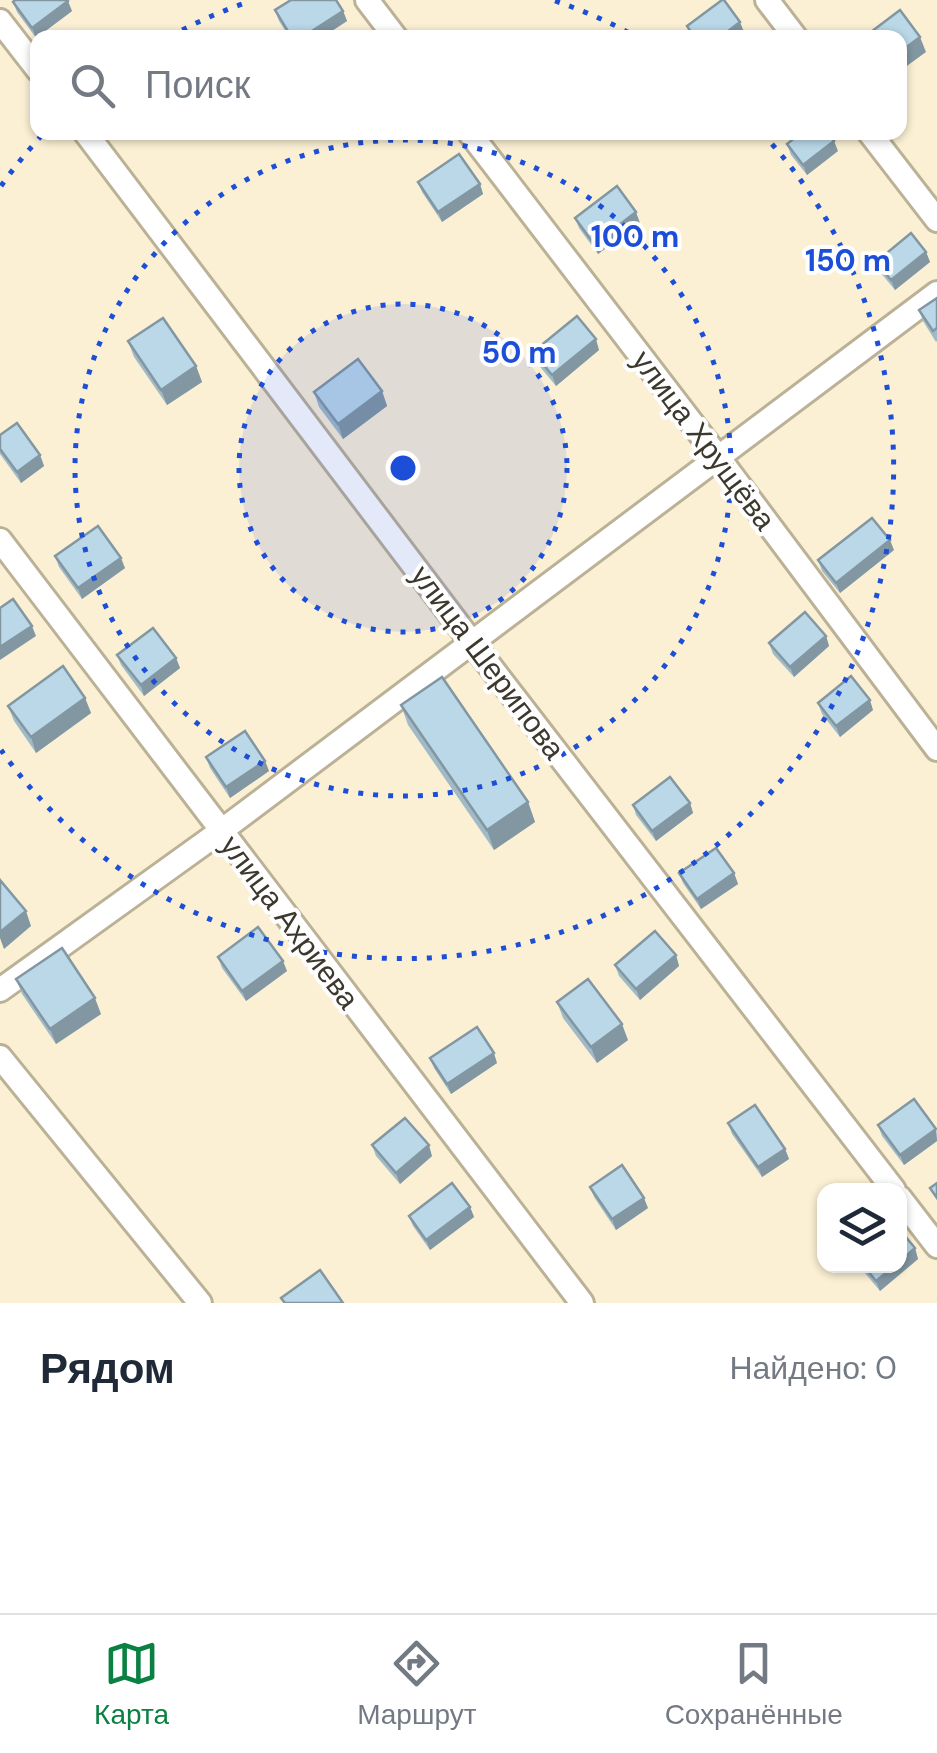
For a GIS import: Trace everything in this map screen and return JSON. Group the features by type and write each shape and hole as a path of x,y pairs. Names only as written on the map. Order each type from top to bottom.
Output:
{"street":[{"path":"368,0 390,30"},
{"path":"766,0 790,30"},
{"path":"0,21 30,60"},
{"name":"улица Шерипова","path":"91,140 889,1183"},
{"name":"улица Хрущёва","path":"475,140 937,749"},
{"path":"876,140 937,220"},
{"path":"0,990 473,644 937,294"},
{"name":"улица Ахриева","path":"0,540 582,1303"},
{"path":"0,1058 200,1303"},
{"path":"907,1207 937,1246"}],"building":[{"path":"15,0 68,0 68,1 32,28"},
{"path":"291,0 336,0 343,11 313,30 287,30 275,10"},
{"path":"722,0 740,22 730,30 690,30 687,26"},
{"path":"900,10 920,37 907,47 907,30 874,30"},
{"path":"792,140 834,141 803,165 787,144"},
{"path":"459,154 480,184 438,212 418,182"},
{"path":"617,186 636,212 594,244 575,218"},
{"path":"911,233 926,252 891,280 876,262"},
{"path":"937,298 937,328 933,331 919,310"},
{"path":"577,316 596,339 552,375 533,352"},
{"path":"163,318 196,366 161,390 128,341"},
{"path":"358,359 382,391 338,424 314,392"},
{"path":"17,423 40,455 17,472 0,449 0,435"},
{"path":"872,518 890,540 836,583 818,560"},
{"path":"98,526 121,558 78,588 55,556"},
{"path":"13,599 32,626 0,647 0,608"},
{"path":"805,612 826,636 790,667 769,643"},
{"path":"153,628 176,658 141,685 117,655"},
{"path":"63,666 85,698 31,737 8,706"},
{"path":"851,676 870,700 836,726 818,703"},
{"path":"442,677 528,802 487,830 401,705"},
{"path":"245,731 265,761 226,787 206,757"},
{"path":"670,777 690,803 652,831 633,805"},
{"path":"716,848 734,873 697,899 679,873"},
{"path":"0,880 26,911 0,932"},
{"path":"258,927 283,961 242,991 218,957"},
{"path":"655,931 676,955 636,989 615,965"},
{"path":"62,948 95,998 50,1029 16,979"},
{"path":"588,979 622,1024 591,1047 557,1002"},
{"path":"477,1027 494,1053 447,1084 430,1058"},
{"path":"914,1099 936,1129 900,1155 878,1125"},
{"path":"755,1105 785,1149 758,1167 728,1123"},
{"path":"405,1118 429,1145 396,1173 372,1145"},
{"path":"622,1165 644,1198 612,1219 590,1187"},
{"path":"452,1183 470,1207 426,1240 409,1216"},
{"path":"907,1238 915,1248 907,1255"},
{"path":"320,1270 343,1303 285,1303 281,1298"},
{"path":"870,1273 886,1273 876,1281"}]}
